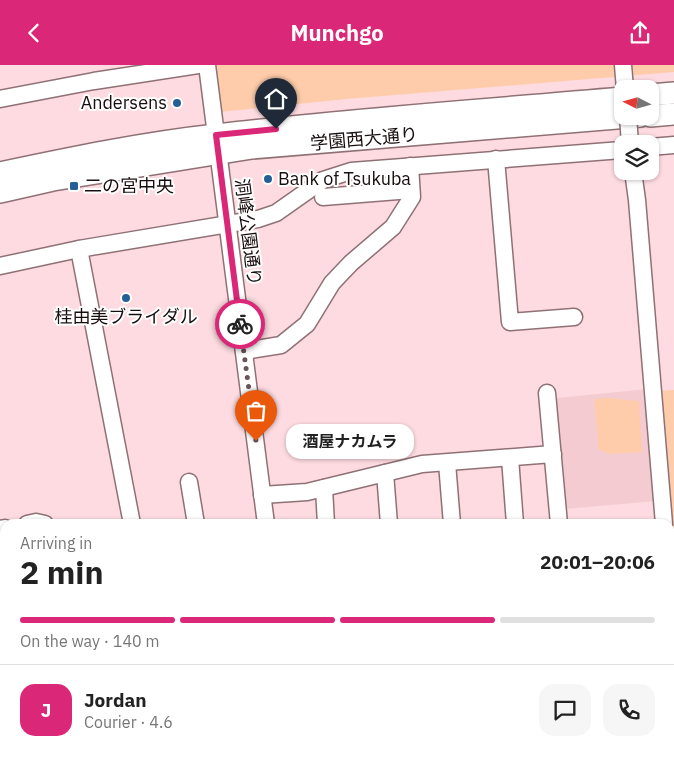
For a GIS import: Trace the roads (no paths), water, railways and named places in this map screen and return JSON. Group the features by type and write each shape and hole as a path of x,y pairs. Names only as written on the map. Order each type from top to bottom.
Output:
{"main road":[{"path":"659,94 674,93"},
{"name":"学園西大通り","path":"0,192 217,144 330,123 614,99"},
{"path":"659,115 674,114"},
{"name":"学園西大通り","path":"0,173 126,149 217,144 252,148 614,118"}],"street":[{"path":"0,99 93,73 198,65"},
{"name":"洞峰公園通り","path":"206,65 265,519"},
{"path":"623,65 624,80"},
{"path":"659,146 674,145"},
{"path":"0,266 79,249 258,219 276,213 323,180 351,171 614,150"},
{"path":"496,159 510,322 574,317"},
{"path":"244,351 281,345 303,327 332,283 351,263 393,227 412,197 410,166"},
{"path":"634,180 664,519"},
{"path":"323,197 411,190"},
{"path":"79,249 131,519"},
{"path":"547,393 558,519"},
{"path":"262,495 307,492 422,464 553,454"},
{"path":"510,458 515,519"},
{"path":"447,463 452,519"},
{"path":"385,473 389,519"},
{"path":"189,482 195,519"},
{"path":"324,487 326,519"}],"place":[{"name":"Andersens","path":"177,103"},
{"name":"Bank of Tsukuba","path":"268,179"},
{"name":"二の宮中央","path":"74,186"},
{"name":"桂由美ブライダル","path":"126,298"},
{"name":"酒屋ナカムラ","path":"256,441"}]}
